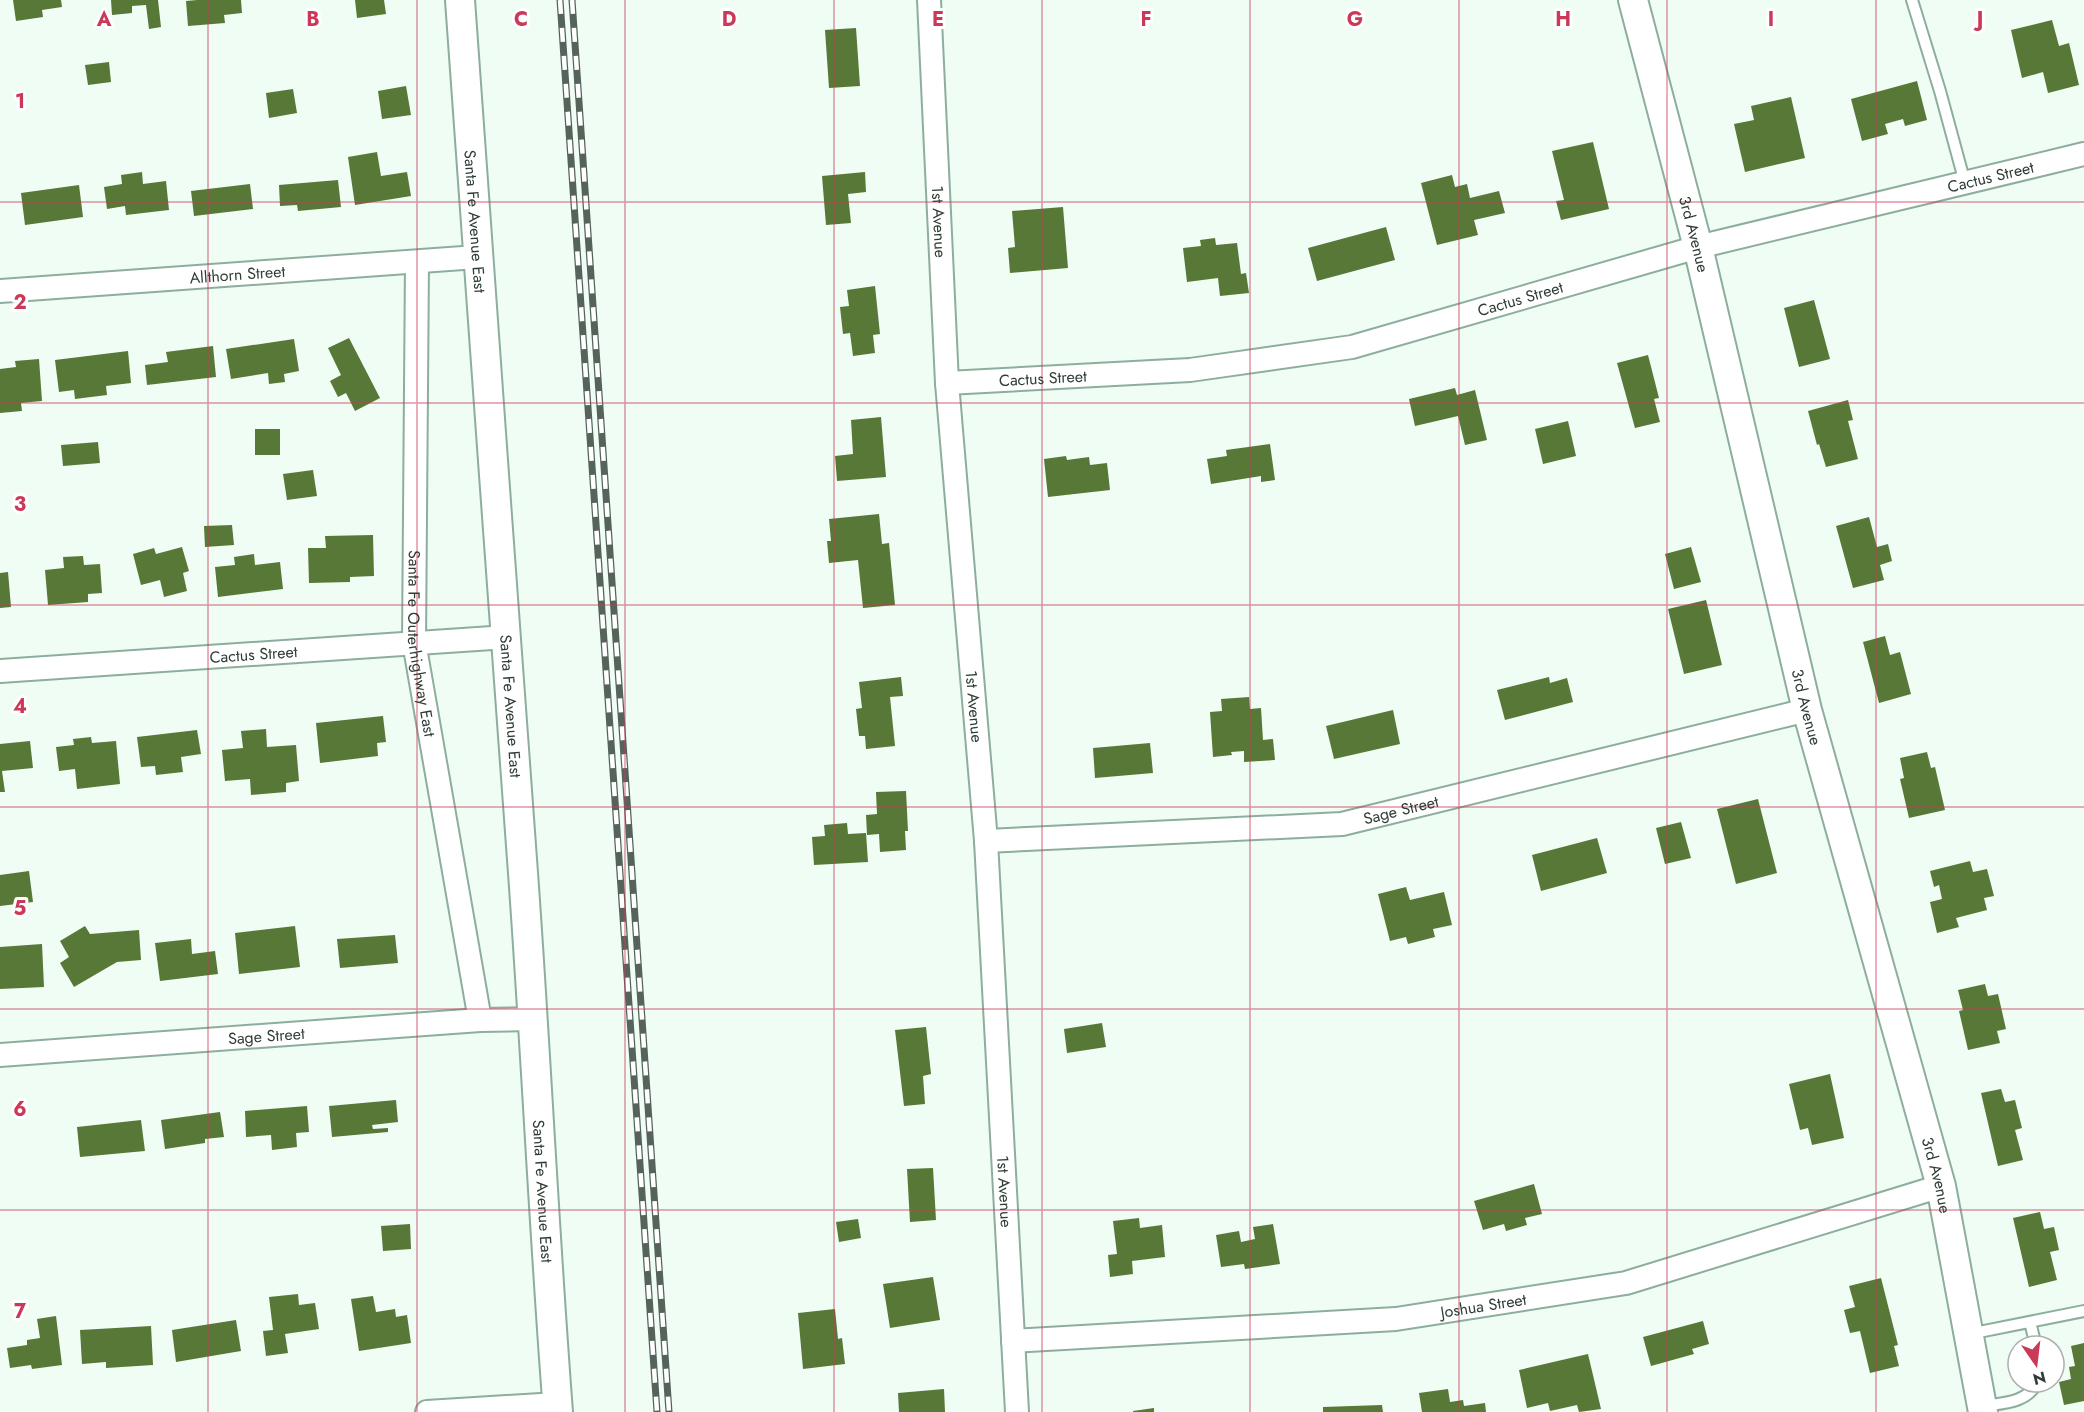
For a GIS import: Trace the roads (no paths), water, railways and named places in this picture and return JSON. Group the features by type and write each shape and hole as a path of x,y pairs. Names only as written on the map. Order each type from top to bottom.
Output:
{"street":[{"name":"Santa Fe Avenue East","path":"460,0 534,1019 558,1408"},
{"name":"1st Avenue","path":"929,0 947,383 986,841 1017,1412"},
{"name":"3rd Avenue","path":"1633,0 1698,247 1807,710 1941,1186 1982,1409"},
{"name":"Cactus Street","path":"947,383 1190,370 1352,347 1698,247 2084,154"},
{"name":"Allthorn Street","path":"0,291 477,257"},
{"name":"Santa Fe Outerhighway East","path":"417,262 414,642 480,1020"},
{"name":"Cactus Street","path":"0,671 507,637"},
{"name":"Sage Street","path":"986,841 1342,824 1807,710"},
{"name":"Sage Street","path":"0,1055 480,1020 534,1019"},
{"name":"Joshua Street","path":"1013,1341 1396,1319 1626,1283 1941,1186"},
{"path":"427,1412 558,1408"}],"lane":[{"path":"1912,0 1940,90 1965,183"},
{"path":"1969,1335 2084,1311"},
{"path":"2030,1322 2033,1334"},
{"path":"1982,1409 2012,1402 2030,1394"}],"railway":[{"path":"560,0 657,1412"},
{"path":"572,0 669,1412"}]}
